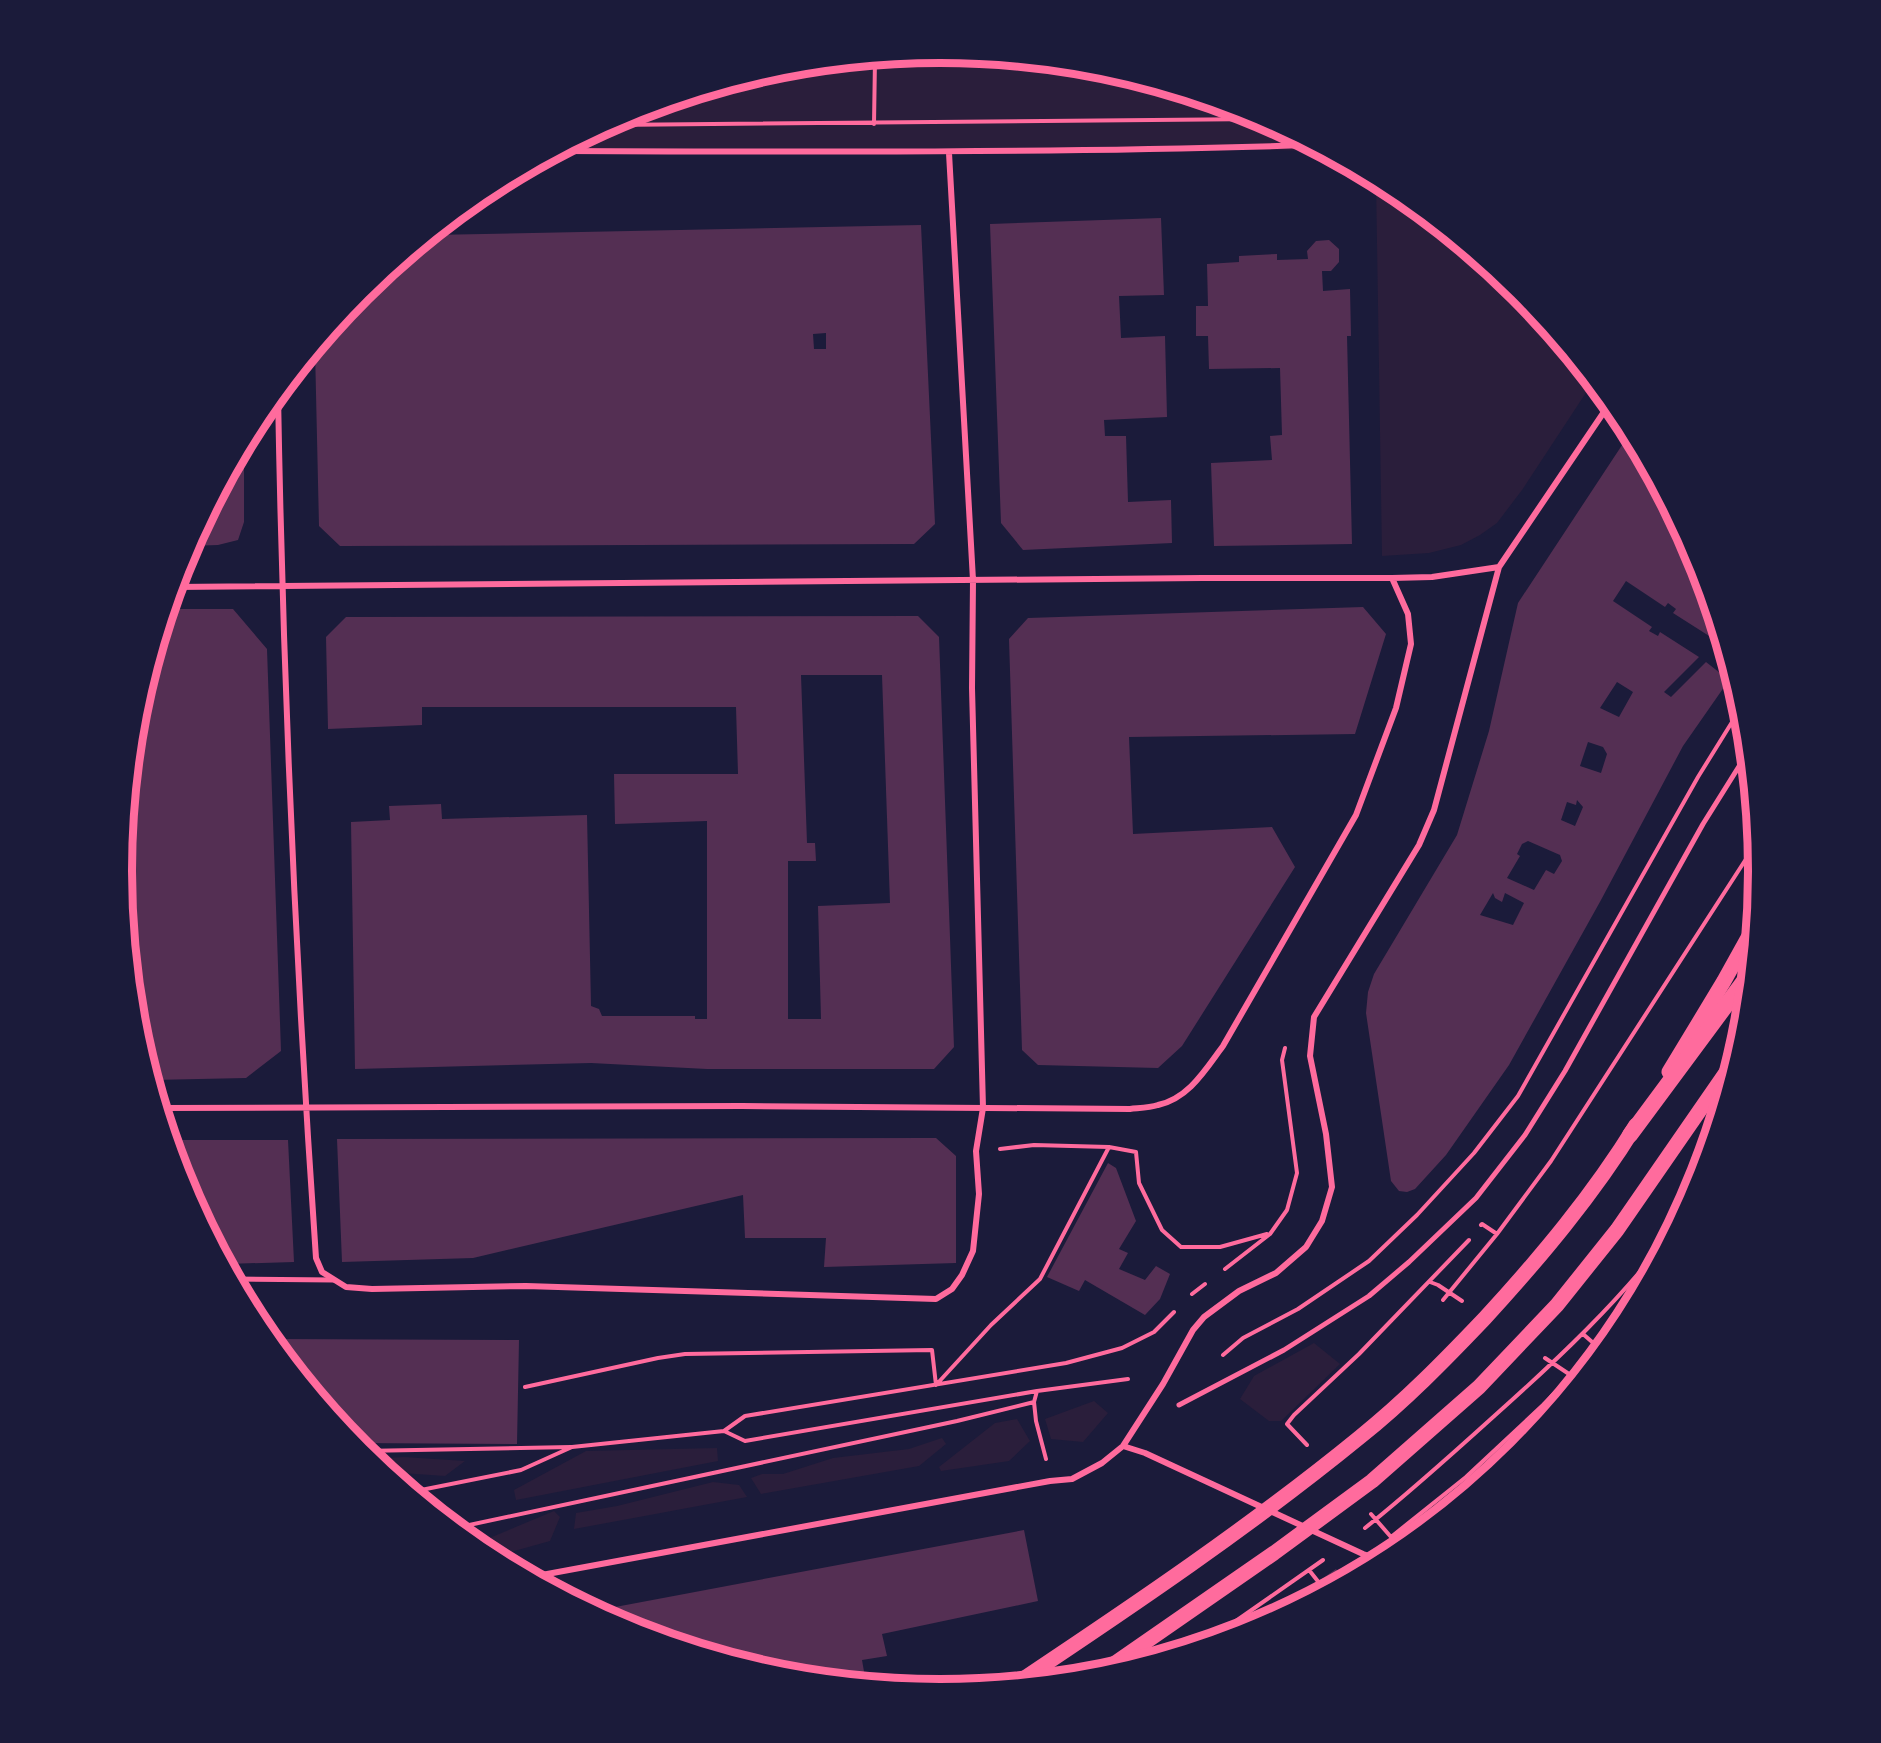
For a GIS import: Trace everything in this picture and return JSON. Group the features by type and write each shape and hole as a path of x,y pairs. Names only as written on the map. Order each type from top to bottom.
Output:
{"highway":[{"path":"1732,995 1742,979"},
{"path":"1630,1135 1741,984"}],"main road":[{"path":"1029,1675 1254,1519 1361,1437 1420,1385 1536,1262 1579,1208 1630,1135 1745,943"},
{"path":"1122,1659 1274,1553 1372,1480 1479,1387 1557,1305 1617,1230 1721,1079"}],"street":[{"path":"573,151 949,153 1297,145"},
{"path":"278,408 281,585 306,1108 316,1258 322,1272 346,1287 372,1290 526,1286 936,1299 952,1289 962,1275 973,1251 979,1194 976,1151 983,1108 972,688 973,580 949,153"},
{"path":"542,1575 913,1505 1072,1479 1102,1462 1123,1446 1163,1384 1180,1350 1204,1317 1239,1292 1276,1273 1306,1247 1322,1221 1332,1187 1326,1134 1310,1056 1314,1017 1419,845 1434,810 1499,567 1605,411"},
{"path":"185,587 1392,578 1432,577 1499,567"},
{"path":"168,1108 730,1106 1130,1109 1159,1105 1179,1097 1198,1079 1223,1046 1356,815 1396,708 1412,644 1408,614 1392,578"},
{"path":"1179,1405 1284,1350 1369,1296 1409,1262 1476,1198 1525,1135 1565,1071 1703,824 1741,763"},
{"path":"242,1279 335,1280"},
{"path":"1123,1446 1145,1453 1370,1556"}],"path":[{"path":"874,123 875,66"},
{"path":"631,125 1235,119"},
{"path":"1220,1360 1227,1350 1243,1338 1298,1309 1369,1261 1417,1215 1474,1153 1518,1096 1698,777 1734,719"},
{"path":"1443,1300 1497,1234 1551,1161 1748,854"},
{"path":"1220,1273 1270,1234 1287,1210 1297,1173 1282,1060 1286,1041"},
{"path":"976,1151 1034,1146 1109,1147 1136,1152 1139,1182 1162,1230 1181,1247 1220,1247 1270,1234"},
{"path":"936,1385 992,1325 1040,1279 1109,1147"},
{"path":"1554,1363 1583,1334 1653,1254"},
{"path":"1186,1299 1211,1279"},
{"path":"377,1451 572,1447 724,1431 745,1416 1066,1363 1122,1348 1154,1332 1178,1307"},
{"path":"525,1388 685,1354 932,1350 936,1385"},
{"path":"724,1431 745,1441 1128,1379"},
{"path":"1037,1392 1034,1402 1036,1421 1046,1460"},
{"path":"466,1526 764,1464 1034,1402"},
{"path":"420,1490 521,1470 572,1447"},
{"path":"1309,1570 1321,1585"}],"shaded area":[{"path":"940,63 1046,70 1150,91 1200,106 1250,125 1307,151 1160,148 574,151 631,125 681,106 731,91 835,70"},
{"path":"1376,190 1433,230 1474,264 1548,338 1589,388 1522,490 1497,523 1461,545 1429,553 1382,556"},
{"path":"1314,1343 1340,1364 1281,1421 1269,1421 1240,1399 1254,1376"},
{"path":"1094,1401 1108,1413 1083,1442 1051,1439 1045,1419"},
{"path":"1017,1419 1030,1441 1009,1461 941,1471 939,1467 995,1423"},
{"path":"942,1438 946,1444 919,1466 761,1494 751,1478 762,1474 783,1474 833,1458 909,1449"},
{"path":"717,1448 718,1461 516,1500 514,1490 586,1451"},
{"path":"404,1457 465,1461 445,1476 401,1473 385,1458"},
{"path":"713,1482 739,1485 747,1497 574,1529 576,1513 617,1506"},
{"path":"554,1511 560,1517 550,1541 506,1553 485,1540"}],"building":[{"path":"1161,218 1164,295 1119,296 1121,338 1165,336 1167,417 1104,420 1105,436 1126,436 1128,502 1171,500 1172,543 1023,550 1001,523 990,224"},
{"path":"921,225 935,524 914,544 340,546 319,526 315,359 369,300 442,235","holes":["826,333 826,349 814,349 813,334"]},
{"path":"1329,240 1339,249 1339,262 1331,271 1322,271 1323,291 1350,289 1351,336 1347,336 1352,544 1214,546 1211,463 1272,460 1270,436 1282,435 1280,368 1209,369 1208,336 1196,336 1196,306 1208,306 1207,264 1239,262 1239,256 1277,254 1277,260 1308,259 1307,251 1316,241"},
{"path":"1625,441 1666,514 1683,553 1681,556 1687,562 1714,639 1673,613 1676,609 1668,603 1665,607 1626,581 1613,601 1652,627 1649,631 1658,636 1660,632 1699,657 1664,692 1671,697 1706,662 1724,676 1726,684 1683,746 1509,1065 1446,1155 1415,1189 1407,1192 1399,1191 1391,1181 1366,1013 1368,992 1374,974 1457,835 1489,731 1518,603","holes":["1617,682 1633,692 1619,717 1600,708","1588,742 1603,747 1607,754 1601,773 1580,766","1577,800 1583,807 1575,826 1561,820 1567,802 1576,805","1528,841 1560,855 1562,861 1554,874 1546,870 1534,890 1507,878 1520,856 1517,854 1522,844","1493,893 1495,898 1502,902 1505,893 1524,903 1513,925 1480,915"]},
{"path":"244,461 244,522 238,540 218,545 201,546 215,514"},
{"path":"1363,607 1386,634 1355,734 1129,737 1133,834 1272,827 1295,867 1182,1046 1158,1068 1038,1065 1022,1050 1009,639 1028,618"},
{"path":"176,609 233,609 267,649 281,1051 246,1078 160,1080 139,977 132,872 139,766 160,662"},
{"path":"918,616 939,637 954,1047 934,1069 707,1069 591,1063 355,1069 351,822 390,820 389,806 441,804 442,819 587,815 591,1006 599,1009 602,1016 695,1016 695,1019 707,1019 707,821 615,824 614,774 738,774 736,707 422,707 422,725 328,729 326,637 346,617","holes":["801,675 882,675 890,903 818,906 821,1019 788,1019 788,861 816,861 815,843 807,843"]},
{"path":"936,1138 956,1156 956,1263 824,1267 826,1238 745,1238 743,1195 473,1258 342,1262 337,1139"},
{"path":"178,1140 288,1140 294,1262 233,1264 215,1229"},
{"path":"1108,1163 1116,1168 1136,1221 1119,1249 1128,1253 1119,1269 1145,1280 1156,1266 1170,1274 1160,1299 1145,1315 1085,1280 1079,1291 1047,1277"},
{"path":"281,1339 519,1340 517,1444 369,1443 333,1405"},
{"path":"1024,1530 1038,1601 882,1634 887,1656 862,1660 865,1676 783,1664 731,1652 681,1637 609,1608"},
{"path":"1336,1569 1340,1575 1304,1594 1303,1592"}]}
